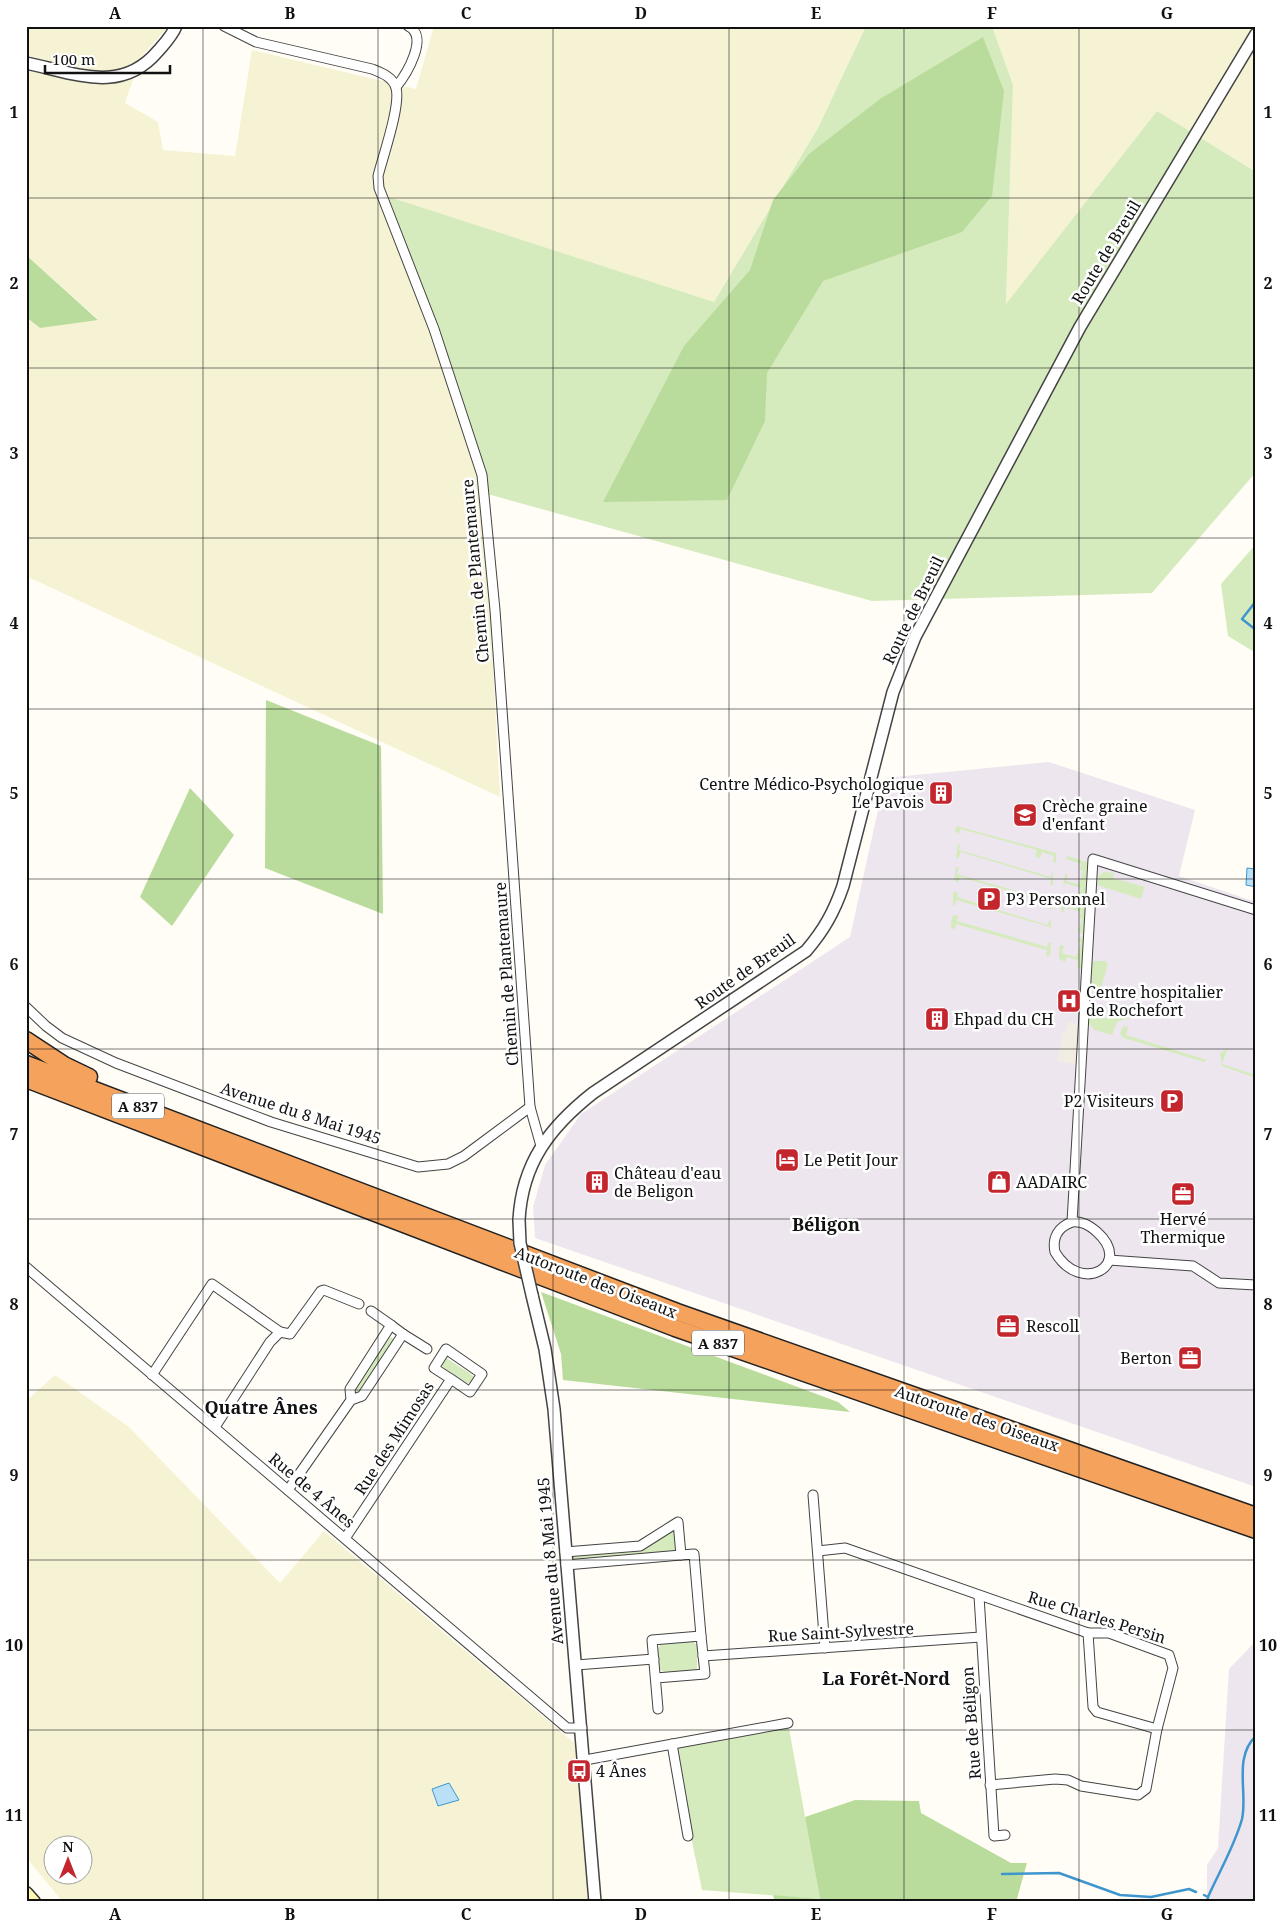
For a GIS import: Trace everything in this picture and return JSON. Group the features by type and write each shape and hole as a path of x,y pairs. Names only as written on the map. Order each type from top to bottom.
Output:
{"highway":[{"path":"26,1040 52,1058 82,1074 249,1149"},
{"name":"Autoroute des Oiseaux","path":"26,1064 677,1312 1256,1516"},
{"name":"Autoroute des Oiseaux","path":"26,1078 675,1328 1256,1530"},
{"path":"26,1089 186,1141"}],"main road":[{"path":"26,1893 34,1902"}],"street":[{"path":"26,63 96,77 111,78 131,74 148,63 172,35 176,26"},
{"path":"224,26 256,42 372,69 388,76 396,87 406,75 415,56 417,37 413,28 408,26"},
{"name":"Route de Breuil","path":"519,1220 525,1182 541,1146 571,1111 594,1093 806,951 823,931 834,912 843,886 893,692 915,637 1080,327 1256,34"},
{"name":"Chemin de Plantemaure","path":"396,87 397,101 378,176 379,188 434,329 482,475 495,610 530,1107"},
{"path":"1072,1222 1092,859 1256,910"},
{"name":"Avenue du 8 Mai 1945","path":"26,1006 46,1026 62,1038 116,1063 271,1122 418,1167 448,1164 464,1156 530,1107"},
{"path":"530,1107 541,1146"},
{"name":"Avenue du 8 Mai 1945","path":"519,1220 522,1257 545,1349 554,1409 566,1565 585,1760 595,1902"},
{"path":"1072,1222 1085,1224 1100,1235 1109,1247 1109,1260 1098,1273 1084,1275 1073,1271 1058,1257 1054,1248 1056,1235 1063,1226 1072,1222"},
{"path":"1109,1260 1193,1266 1219,1282 1256,1285"},
{"name":"Rue de 4 Ânes","path":"26,1267 152,1376 171,1388 215,1428 346,1537 567,1728 582,1728"},
{"path":"152,1376 212,1284 280,1332 290,1334 320,1291 324,1290 359,1304"},
{"path":"371,1311 427,1349"},
{"path":"288,1490 350,1400 350,1389 392,1326"},
{"path":"215,1428 270,1342 280,1332"},
{"path":"350,1400 362,1396 403,1334"},
{"name":"Rue des Mimosas","path":"446,1349 482,1374 470,1392 450,1379 434,1368 446,1349"},
{"name":"Rue des Mimosas","path":"346,1537 450,1379"},
{"path":"813,1495 826,1648"},
{"path":"565,1552 640,1546 678,1522 681,1555"},
{"name":"Rue Charles Persin","path":"818,1551 845,1548 1088,1633 1109,1633 1169,1655 1173,1668 1157,1729 1146,1789 1138,1795 1081,1786 1068,1780 1055,1779 990,1785"},
{"path":"566,1565 694,1554 704,1674 656,1678"},
{"name":"Rue de Béligon","path":"979,1596 994,1836 1006,1835"},
{"path":"1088,1633 1093,1707 1097,1712 1157,1729"},
{"path":"658,1709 652,1640 701,1636"},
{"name":"Rue Saint-Sylvestre","path":"703,1656 981,1637"},
{"path":"576,1665 654,1659"},
{"path":"585,1760 788,1723"},
{"path":"672,1744 688,1836"}],"shaded area":[{"path":"26,26 169,26 140,58 125,103 158,122 163,150 235,156 252,50 416,89 434,26 866,26 818,128 714,302 389,198 484,493 500,797 26,576 26,317 40,328 98,319 26,255"},
{"path":"992,26 1256,26 1256,46 1252,58 1256,61 1256,172 1157,111 1006,305 1013,85"},
{"path":"1049,762 1195,810 1179,876 1256,902 1256,1487 535,1238 533,1207 545,1165 581,1114 850,937 885,778"},
{"path":"1068,1022 1080,1025 1078,1065 1057,1061 1063,1032 1065,1032"},
{"path":"55,1375 129,1427 280,1583 324,1531 579,1747 590,1902 63,1902 50,1886 92,1886 92,1836 42,1836 42,1876 26,1857 26,1401"},
{"path":"1256,1641 1256,1902 1207,1902 1207,1865 1218,1848 1229,1669"}],"green space":[{"path":"866,26 992,26 1013,85 1006,304 1157,111 1256,172 1256,472 1152,593 872,601 484,493 389,197 714,302 818,128"},
{"path":"983,37 1004,91 992,196 962,232 823,281 767,373 765,421 727,500 603,502 684,346 750,270 773,200 809,154 880,99"},
{"path":"26,255 98,320 40,328 26,317"},
{"path":"1256,544 1256,653 1228,636 1221,584"},
{"path":"266,700 381,746 383,914 265,868"},
{"path":"190,788 234,835 172,926 140,897"},
{"path":"957,826 1056,853 1056,863 1053,862 1054,856 1042,852 1040,858 1035,857 1037,850 961,829 958,834 955,831"},
{"path":"958,844 960,844 959,850 1051,877 1053,871 1053,885 1050,885 1051,879 961,852 958,859 956,857"},
{"path":"1067,856 1087,862 1085,935 1078,932 1082,919 1079,918 1081,912 1065,907 1063,913 1061,911 1062,898 1062,905 1078,908 1082,895 1079,894 1081,888 1065,883 1063,889 1065,874 1068,875 1066,881 1079,884 1083,871 1080,870 1081,864 1066,859"},
{"path":"956,867 959,867 957,874 1051,901 1053,895 1053,909 1049,909 1051,903 960,877 958,883 954,880"},
{"path":"1104,872 1114,873 1113,878 1145,887 1141,899 1097,885 1099,875"},
{"path":"953,892 958,892 957,897 1047,925 1051,919 1051,933 1050,927 956,900 955,906 953,905"},
{"path":"958,915 957,921 1047,947 1049,942 1051,943 1050,956 1046,956 1047,950 956,924 955,930 951,927 952,916"},
{"path":"1080,937 1085,938 1082,969 1077,967 1078,960 1067,957 1065,962 1059,959 1059,947 1061,945 1064,946 1062,953 1076,957 1081,943 1078,942"},
{"path":"1093,961 1105,961 1108,964 1100,992 1097,993 1090,991"},
{"path":"1090,1003 1096,1003 1094,1014 1109,1019 1114,1005 1131,1009 1129,1018 1117,1022 1112,1035 1095,1030 1088,1023"},
{"path":"1123,1026 1128,1027 1126,1035 1207,1060 1204,1062 1124,1038 1120,1034"},
{"path":"1228,1048 1222,1064 1256,1075 1256,1078 1222,1066 1220,1053"},
{"path":"541,1292 838,1402 850,1412 563,1380 561,1354"},
{"path":"392,1337 394,1341 359,1391 355,1393 355,1389 389,1338"},
{"path":"446,1358 471,1374 474,1377 473,1382 467,1383 443,1367 441,1363"},
{"path":"678,1522 681,1555 566,1565 565,1552 640,1546"},
{"path":"692,1641 697,1645 697,1670 678,1674 667,1673 659,1669 658,1649 660,1645"},
{"path":"788,1723 820,1899 702,1890 672,1744"},
{"path":"855,1800 919,1801 921,1813 1011,1863 1027,1863 1016,1902 775,1902 773,1895 820,1899 805,1817"}],"water":[{"path":"1247,868 1256,869 1256,887 1246,885"},
{"path":"449,1783 459,1800 438,1806 432,1789"}],"waterway":[{"path":"1256,601 1242,619 1256,630"},
{"path":"1208,1897 1231,1849 1242,1819 1243,1765 1249,1745 1256,1736"},
{"path":"1002,1874 1059,1873 1120,1895 1151,1897 1189,1889 1196,1892"},
{"path":"1204,1895 1208,1897 1207,1902"}],"place":[{"name":"Centre Médico-Psychologique Le Pavois","path":"941,793"},
{"name":"Crèche graine d'enfant","path":"1025,815"},
{"name":"P3 Personnel","path":"989,899"},
{"name":"Centre hospitalier de Rochefort","path":"1069,1001"},
{"name":"Ehpad du CH","path":"937,1019"},
{"name":"P2 Visiteurs","path":"1172,1101"},
{"name":"Le Petit Jour","path":"787,1160"},
{"name":"Château d'eau de Beligon","path":"597,1182"},
{"name":"AADAIRC","path":"999,1182"},
{"name":"Hervé Thermique","path":"1183,1194"},
{"name":"Rescoll","path":"1008,1326"},
{"name":"Berton","path":"1190,1358"},
{"name":"4 Ânes","path":"579,1771"}],"district":[{"name":"Béligon","path":"826,1224"},
{"name":"Quatre Ânes","path":"261,1407"},
{"name":"La Forêt-Nord","path":"886,1678"}]}
